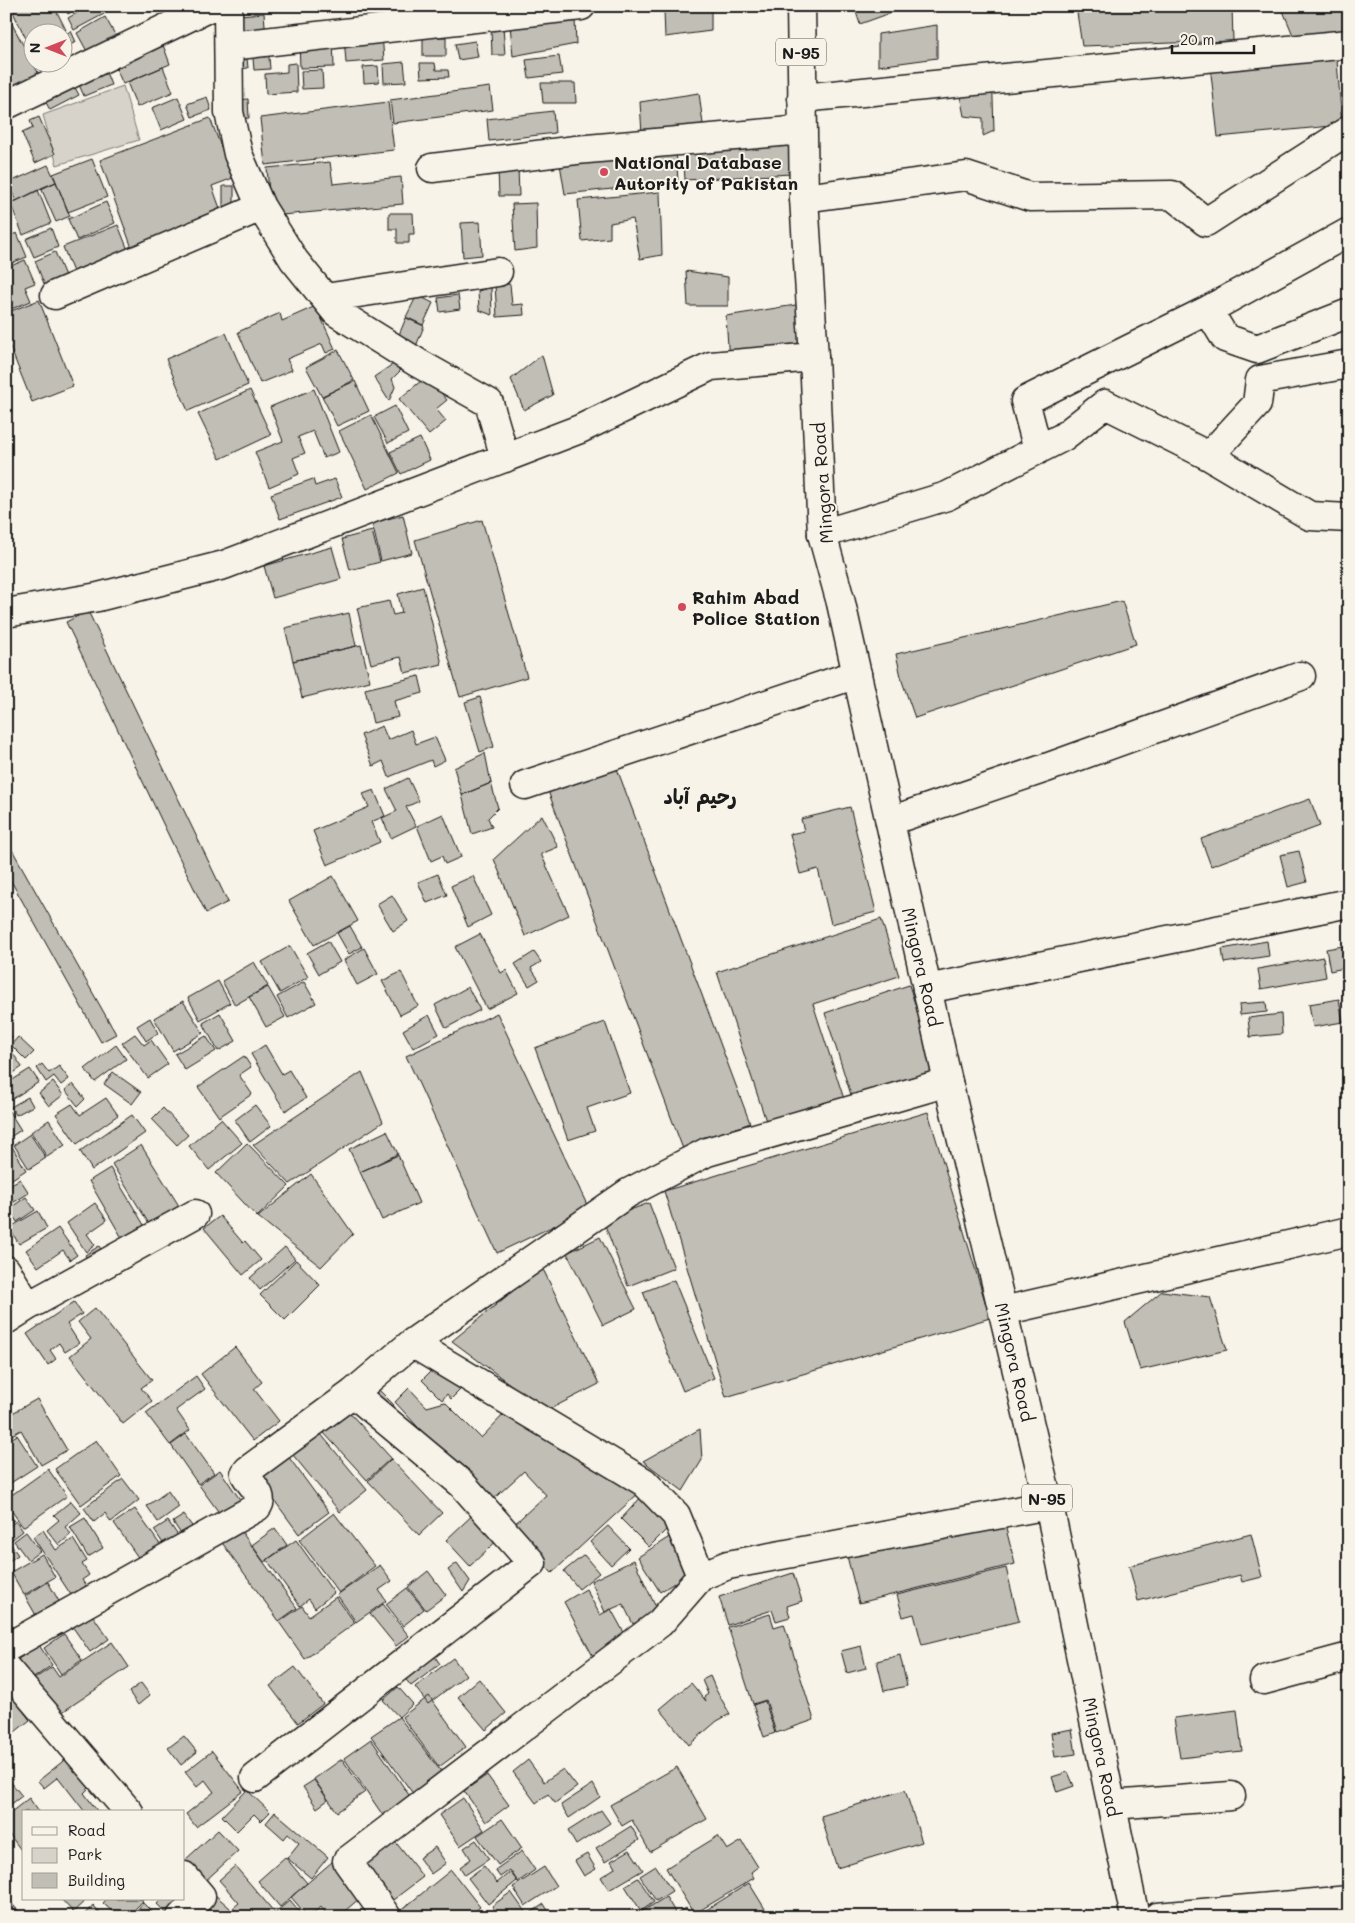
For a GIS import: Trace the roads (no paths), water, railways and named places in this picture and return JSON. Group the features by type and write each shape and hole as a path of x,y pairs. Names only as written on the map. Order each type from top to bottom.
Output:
{"street":[{"path":"6,105 212,6"},
{"path":"228,6 230,46 229,112 238,154 261,207 294,260 336,312 418,364 489,403 505,458"},
{"path":"230,46 581,6"},
{"name":"Mingora Road","path":"800,6 804,198 822,534 841,603 948,1082 1049,1505 1135,1917"},
{"path":"802,98 1349,44"},
{"path":"432,168 576,150 802,130"},
{"path":"804,198 966,176 1030,198 1172,195 1206,222 1349,130"},
{"path":"55,295 261,207"},
{"path":"1038,450 1025,401 1208,310 1349,232"},
{"path":"325,298 498,272"},
{"path":"1208,310 1226,338 1257,349 1349,313"},
{"path":"6,613 98,597 224,565 580,429 711,366 814,357"},
{"path":"1209,456 1257,404 1260,380 1349,364"},
{"path":"822,534 947,496 1063,437 1105,404 1209,456 1310,516 1349,518"},
{"path":"525,785 857,674"},
{"path":"890,821 1046,768 1301,676"},
{"path":"927,989 1349,903"},
{"path":"6,1648 257,1507 260,1504 260,1496 245,1474 248,1470 353,1393 412,1343 628,1193 707,1152 948,1082"},
{"path":"6,1270 17,1313 195,1214"},
{"path":"1003,1311 1349,1231"},
{"path":"412,1343 644,1482 676,1515 701,1576"},
{"path":"255,1778 532,1563 462,1484 353,1393"},
{"path":"382,1915 347,1861 660,1623 701,1576 728,1565 1049,1505"},
{"path":"1264,1680 1349,1657"},
{"path":"6,1668 127,1810"},
{"path":"1112,1805 1231,1796"},
{"path":"181,1917 201,1896 185,1877"},
{"path":"1157,1917 1349,1900"}],"place":[{"name":"National Database Autority of Pakistan","path":"604,172"},
{"name":"Rahim Abad Police Station","path":"682,607"}],"district":[{"name":"رحیم آباد","path":"700,796"}]}
